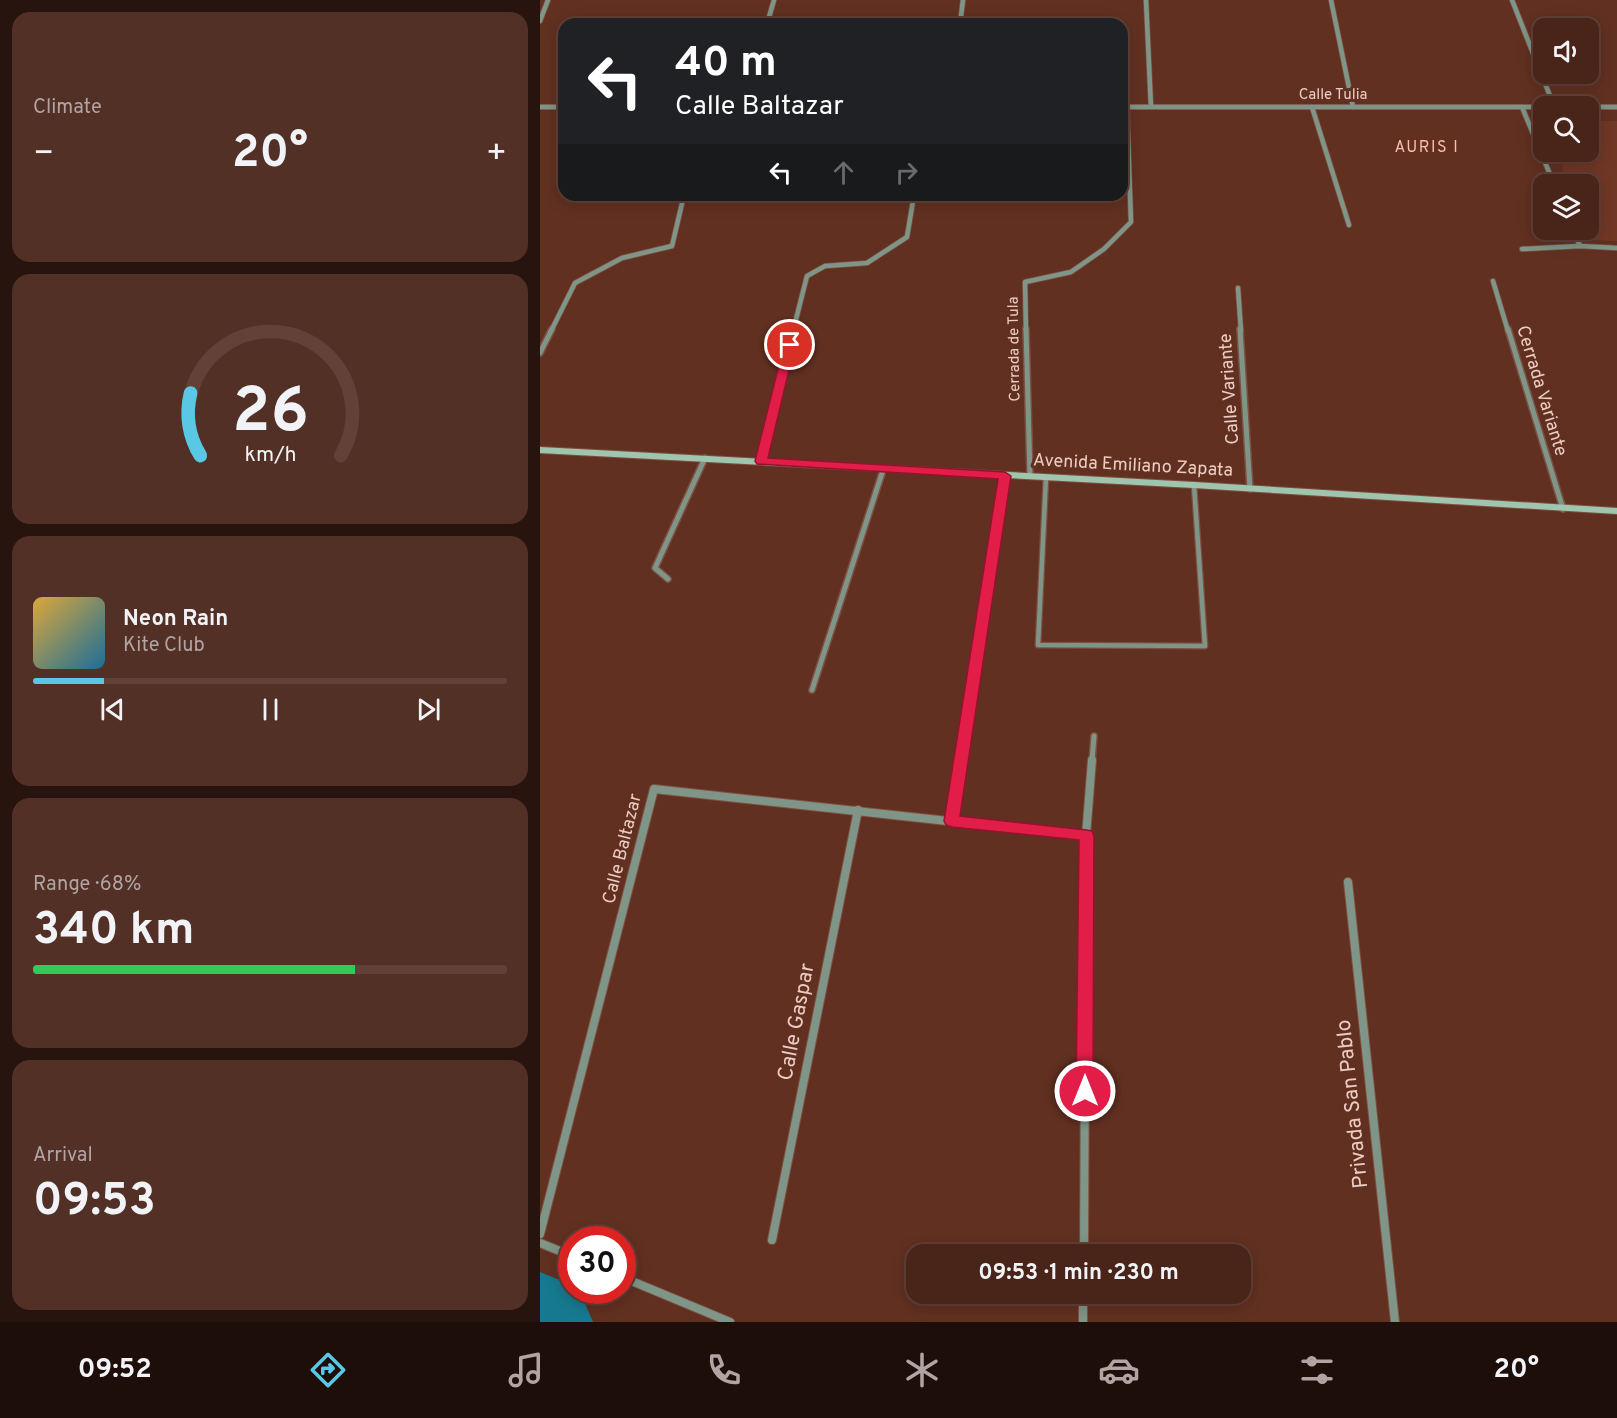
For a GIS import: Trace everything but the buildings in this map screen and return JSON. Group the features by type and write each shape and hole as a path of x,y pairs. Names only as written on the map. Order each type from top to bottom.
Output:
{"main road":[{"name":"Avenida Emiliano Zapata","path":"540,450 1194,485 1617,511"}],"street":[{"path":"540,21 548,0"},
{"path":"769,18 774,0"},
{"path":"961,18 963,0"},
{"path":"1146,0 1151,107"},
{"path":"1331,0 1353,107"},
{"path":"1512,0 1550,96"},
{"path":"540,107 558,107"},
{"name":"Calle Tulia","path":"1128,107 1533,107"},
{"path":"1312,107 1349,225"},
{"path":"1522,107 1550,174"},
{"path":"1599,107 1617,107"},
{"name":"Cerrada de Tula","path":"1030,476 1025,282 1071,272 1104,249 1131,222 1128,164"},
{"path":"540,354 575,283 622,258 672,246 683,201"},
{"path":"761,461 807,276 825,266 867,263 907,237 913,201"},
{"path":"1577,240 1580,246"},
{"path":"1522,249 1580,246 1617,248"},
{"name":"Cerrada Variante","path":"1492,281 1563,509"},
{"name":"Calle Variante","path":"1238,288 1250,489"},
{"path":"668,579 655,568 705,458"},
{"path":"812,690 884,470"},
{"path":"952,821 1005,476"},
{"path":"1084,1244 1086,836 1094,736"},
{"name":"Calle Baltazar","path":"540,1234 654,789 1086,836"},
{"name":"Calle Gaspar","path":"772,1240 858,810"},
{"name":"Privada San Pablo","path":"1348,882 1395,1322"},
{"path":"540,1243 558,1250"},
{"path":"636,1284 730,1322"},
{"path":"1083,1304 1083,1321"}],"lane":[{"path":"1046,477 1038,645 1205,646 1194,485"}],"shaded area":[{"path":"1599,121 1617,121 1617,241 1587,240 1599,240 1599,174 1565,174 1560,162 1599,162"}],"district":[{"name":"AURIS I","path":"1427,148"}],"route":[{"path":"790,345 761,461 1005,476 952,821 1086,836 1085,1091"}]}
